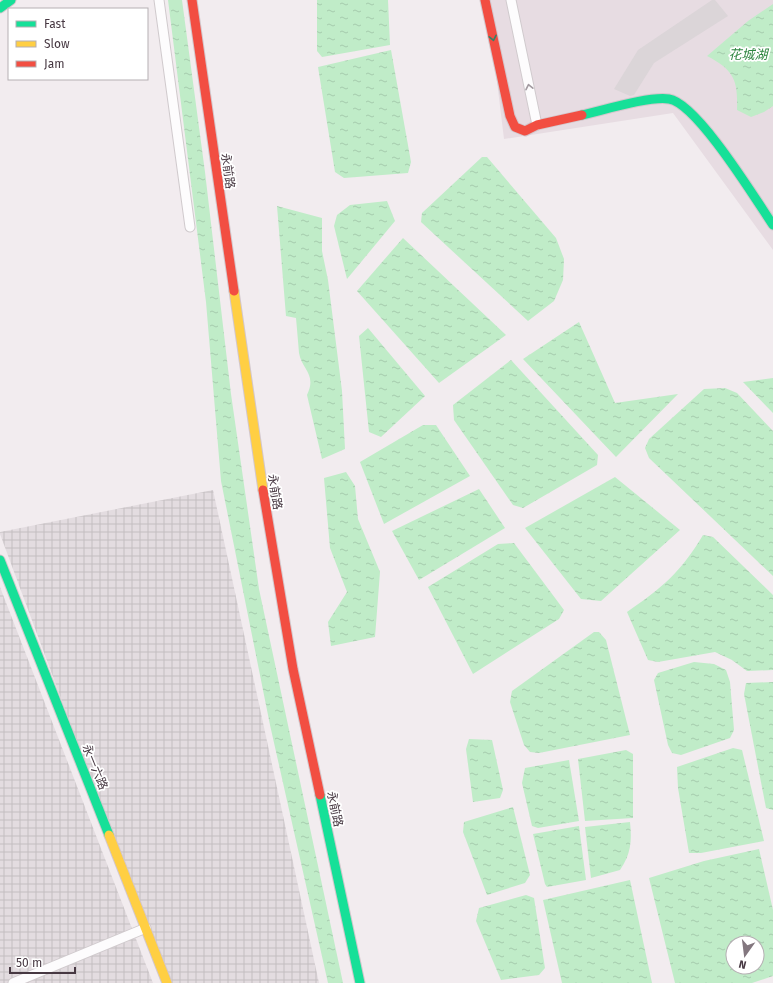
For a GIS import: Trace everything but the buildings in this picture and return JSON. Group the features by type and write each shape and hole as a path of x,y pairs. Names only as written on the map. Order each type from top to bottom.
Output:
{"street":[{"path":"0,8 11,0"},
{"path":"159,0 190,227"},
{"name":"永前路","path":"192,0 268,524 293,669 360,983"},
{"path":"485,0 510,116 515,127 525,131 537,125 658,98 672,100 684,107 704,127 773,225"},
{"path":"511,0 537,125"},
{"name":"永一六路","path":"0,560 167,983"},
{"path":"13,983 29,980 146,928"}],"shaded area":[{"path":"487,0 773,0 773,250 673,113 504,139"},
{"path":"213,490 319,983 171,983 146,928 0,534 0,532"},
{"path":"0,587 153,983 0,983"}],"water":[{"path":"168,0 182,0 205,172 231,394 259,589 343,983 328,983 270,725 221,481 206,302"},
{"path":"317,0 388,0 390,45 322,57 317,51"},
{"name":"花城湖","path":"773,4 773,106 764,112 751,117 737,110 737,91 729,71 707,56 748,21"},
{"path":"391,50 411,162 408,173 344,178 335,172 318,67"},
{"path":"482,157 487,157 556,238 564,259 563,280 554,301 528,321 421,222 422,213"},
{"path":"387,201 395,221 347,279 334,226 337,215 350,205"},
{"path":"277,206 322,218 322,251 328,280 342,391 345,449 322,459 307,395 310,388 310,377 299,353 296,318 286,316"},
{"path":"403,238 506,335 439,383 357,291"},
{"path":"579,322 615,403 678,394 616,457 523,359"},
{"path":"368,328 425,396 381,437 369,432 359,336"},
{"path":"511,360 598,455 597,465 523,508 513,505 454,420 453,405"},
{"path":"773,378 773,413 743,382"},
{"path":"725,388 737,393 773,431 773,576 649,458 645,448 649,439 704,389"},
{"path":"423,425 436,425 470,476 384,524 360,462"},
{"path":"346,472 355,486 358,519 380,572 375,637 331,646 328,622 347,592 330,548 324,478"},
{"path":"615,477 680,530 601,601 581,599 525,528"},
{"path":"479,489 505,528 419,580 392,531"},
{"path":"703,535 713,537 773,595 773,670 747,671 732,660 715,652 658,662 648,660 627,612 661,587 679,569"},
{"path":"514,543 564,610 559,619 473,674 428,587 498,544"},
{"path":"594,632 599,632 606,640 630,735 539,753 530,752 524,745 510,702 512,691"},
{"path":"694,662 714,664 726,670 730,682 734,730 730,738 681,755 672,753 668,745 654,680 658,673"},
{"path":"773,682 773,810 766,808 744,694 746,683"},
{"path":"469,739 492,740 503,790 500,798 473,802 466,749"},
{"path":"733,748 742,750 764,841 701,853 689,853 678,788 677,767"},
{"path":"626,750 633,754 633,818 585,821 578,759"},
{"path":"569,760 579,821 538,828 532,826 522,783 525,768"},
{"path":"513,807 530,875 525,883 487,895 463,832 464,822"},
{"path":"630,822 631,835 629,853 620,870 591,878 585,827"},
{"path":"579,826 586,880 547,887 533,834"},
{"path":"759,849 773,910 773,976 752,983 675,983 649,878 704,861"},
{"path":"630,880 652,983 562,983 543,900"},
{"path":"526,895 534,898 545,968 539,975 501,980 476,921 479,908"}],"traffic: fast":[{"path":"0,8 11,0"},
{"path":"582,115 626,104 650,100 669,99 681,105 695,117 710,134 740,175 773,225"},
{"path":"0,560 109,835"},
{"path":"320,795 360,983"}],"traffic: slow":[{"path":"234,291 263,490"},
{"path":"109,835 167,983"}],"traffic: jam":[{"path":"192,0 234,291"},
{"path":"485,0 510,116 515,127 525,131 537,125 582,115"},
{"path":"263,490 293,669 320,795"}]}
